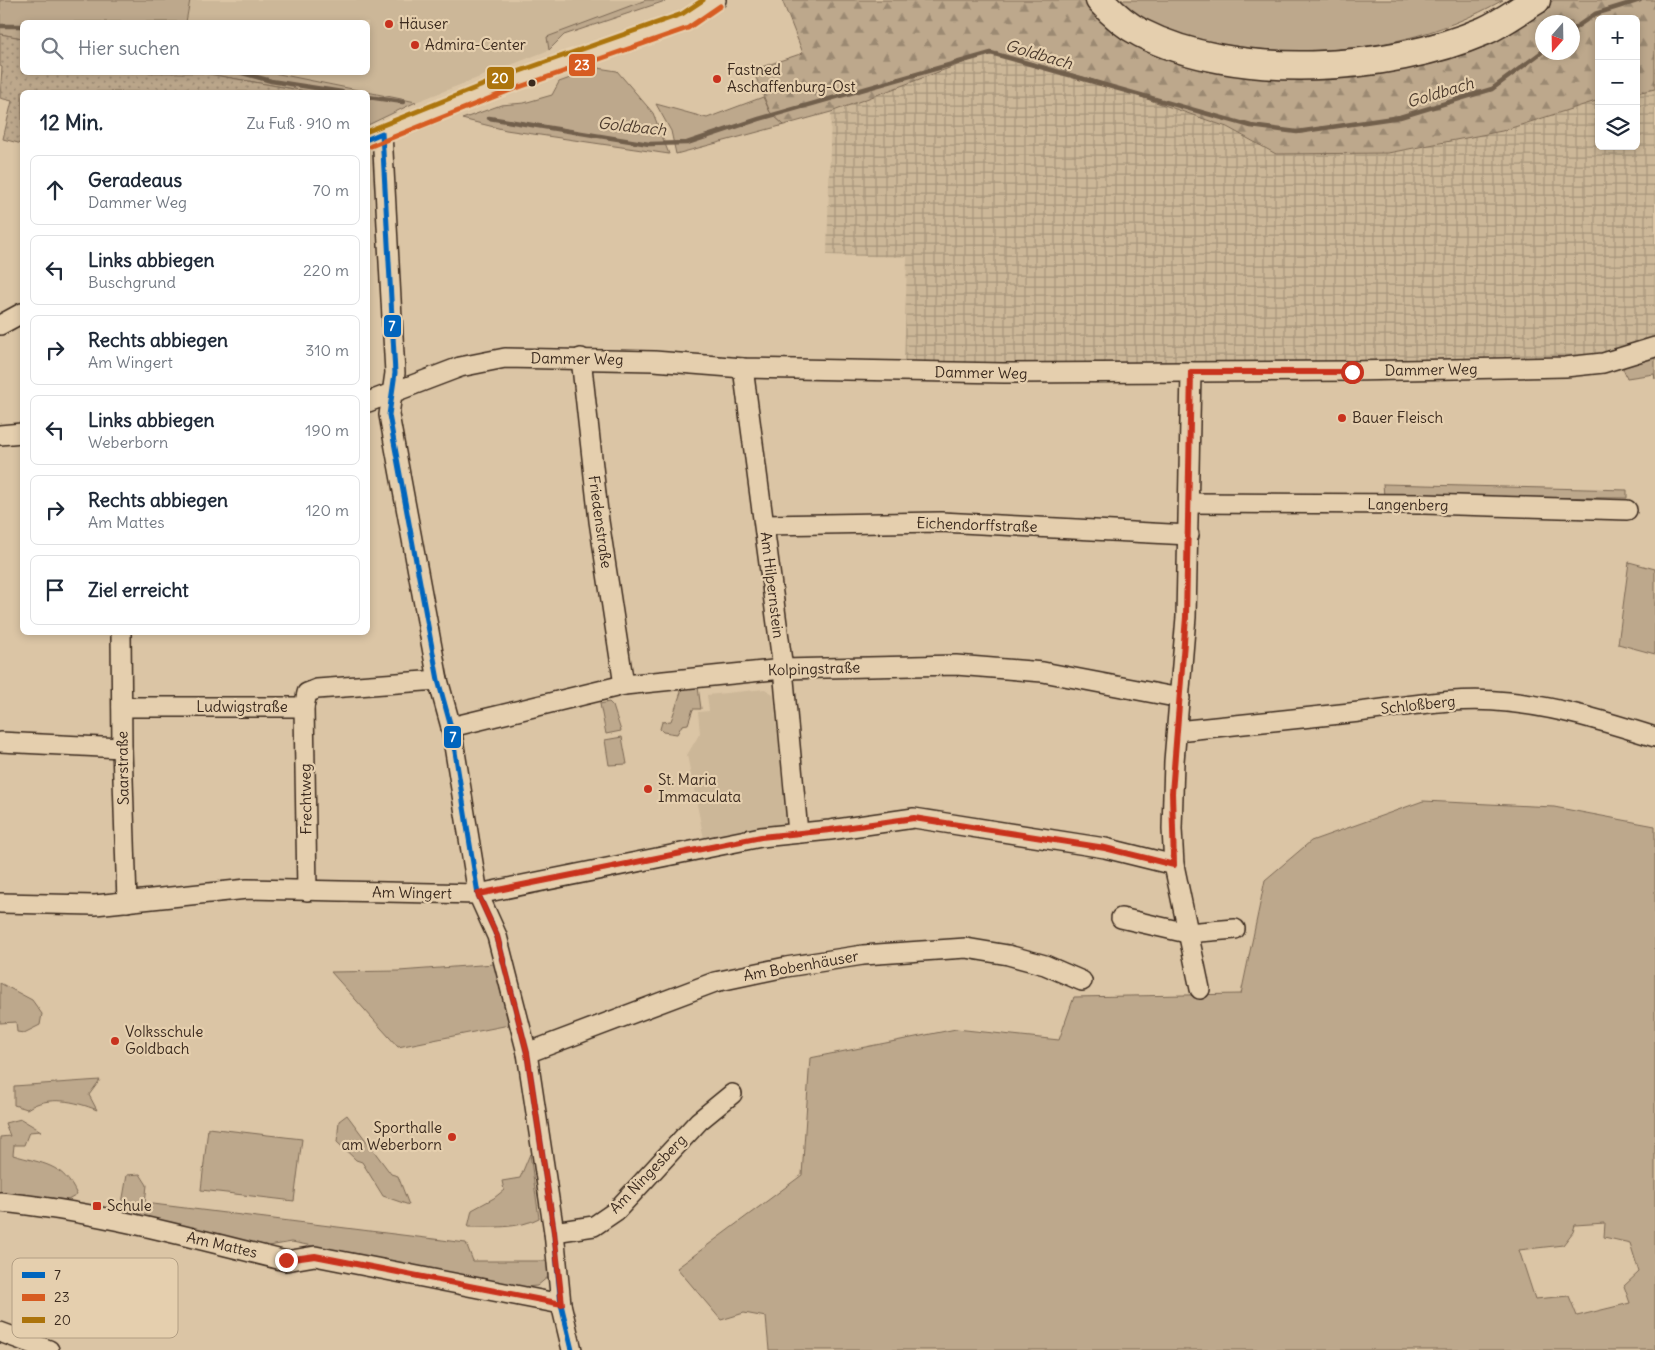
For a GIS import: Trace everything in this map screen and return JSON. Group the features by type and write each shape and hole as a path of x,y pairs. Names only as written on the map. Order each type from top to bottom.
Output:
{"highway":[{"path":"1100,0 1116,17 1140,33 1169,45 1204,56 1287,66 1355,63 1414,53 1484,31 1536,0"}],"street":[{"path":"685,21 703,0"},
{"path":"572,1350 562,1304 554,1232 527,1053 497,936 478,894 451,727 438,680 389,415 394,393 395,373 375,136 520,79 685,21 703,11 716,0"},
{"path":"0,325 20,314"},
{"name":"Dammer Weg","path":"370,401 444,373 482,362 505,358 581,358 743,368 1004,374 1565,367 1603,363 1655,347"},
{"name":"Friedenstraße","path":"581,358 598,522 624,685"},
{"name":"Am Hilpernstein","path":"743,368 783,669 798,833"},
{"path":"1191,372 1189,536 1180,698 1172,793 1174,865 1200,989"},
{"path":"0,435 20,433"},
{"name":"Langenberg","path":"1189,504 1434,505 1627,510"},
{"name":"Eichendorffstraße","path":"765,525 941,522 1189,536"},
{"name":"Saarstraße","path":"121,635 122,748 127,902"},
{"name":"Kolpingstraße","path":"451,727 624,685 783,669 956,665 1043,672 1180,698"},
{"name":"Ludwigstraße","path":"122,707 304,707 307,693 317,689 438,680"},
{"name":"Schloßberg","path":"1177,731 1352,713 1430,702 1468,700 1507,702 1554,708 1655,738"},
{"name":"Frechtweg","path":"304,707 307,891"},
{"path":"0,742 122,748"},
{"name":"Am Wingert","path":"0,903 79,905 127,902 247,889 478,894 761,837 914,818 1105,848 1174,865"},
{"path":"1121,918 1187,933 1235,929"},
{"name":"Am Bobenhäuser","path":"527,1053 715,982 786,967 863,956 966,948 1008,954 1045,965 1082,981"},
{"name":"Am Ningesberg","path":"554,1232 594,1226 616,1211 699,1121 732,1094"},
{"name":"Am Mattes","path":"0,1202 41,1206 91,1215 286,1260 315,1256 562,1304"},
{"path":"0,1332 12,1336"},
{"path":"16,1338 49,1350"}],"shaded area":[{"name":"Admira-Center","path":"190,0 668,0 564,35 549,50 416,102 370,93 370,90 357,90 284,75 370,75 370,20 186,20"},
{"path":"998,53 1087,78 1227,127 1276,154 1388,153 1502,131 1595,101 1595,150 1640,150 1640,92 1655,89 1655,345 1601,360 904,369 907,257 827,255 831,112 976,58"},
{"path":"765,689 773,694 787,819 784,824 704,839 687,755 700,733 698,712 709,711 707,695"}],"green space":[{"path":"0,0 190,0 186,20 20,20 20,38 0,34"},
{"path":"646,0 668,0 564,35 549,50 547,37"},
{"path":"782,0 1086,0 1102,21 1229,70 1496,32 1554,0 1655,0 1655,89 1640,92 1640,15 1595,15 1595,101 1502,131 1388,153 1276,154 1227,127 1087,78 998,53 976,58 831,112 784,125 770,112 753,70 803,53"},
{"path":"1120,0 1503,0 1455,23 1404,39 1373,45 1297,51 1256,49 1215,43 1178,34 1146,19"},
{"path":"0,34 20,38 20,75 214,75 300,90 20,90 20,143 3,139 12,101 0,98 2,67 0,66"},
{"path":"598,68 617,71 653,113 669,154 506,130 462,119 501,105 524,103 552,95 559,82"},
{"path":"214,75 284,75 357,90 300,90"},
{"path":"370,92 416,102 370,124"},
{"path":"763,97 770,112 784,125 676,154 671,131 656,104 707,118"},
{"path":"1655,356 1655,379 1654,374 1627,378 1623,369 1627,362"},
{"path":"1383,484 1627,490 1627,498 1384,496"},
{"path":"1629,562 1655,569 1655,654 1618,644"},
{"path":"698,687 701,709 693,709 688,724 682,725 677,734 663,732 660,729 662,722 671,721 682,689"},
{"path":"609,702 613,706 621,731 606,734 600,704"},
{"path":"622,737 627,764 609,765 605,740"},
{"path":"1423,801 1554,807 1655,826 1655,1350 769,1350 766,1317 744,1313 721,1320 677,1268 802,1175 810,1058 956,1029 1059,1040 1074,997 1241,994 1265,880 1311,841","holes":["1605,1223 1604,1237 1630,1243 1639,1272 1624,1286 1630,1303 1577,1316 1569,1296 1535,1299 1519,1250 1563,1245 1573,1232 1575,1225"]},
{"path":"494,964 509,1025 398,1047 331,972 399,971"},
{"path":"0,983 32,1000 42,1014 40,1025 24,1033 17,1032 16,1022 0,1023"},
{"path":"100,1080 89,1095 97,1110 80,1104 62,1101 44,1102 27,1109 14,1105 14,1086"},
{"path":"347,1115 391,1174 398,1176 409,1205 383,1196 362,1162 356,1160 337,1142 339,1121"},
{"path":"21,1119 41,1131 29,1132 24,1145 14,1145 13,1155 43,1163 59,1171 71,1184 77,1195 68,1200 0,1192 0,1137 10,1136 5,1123"},
{"path":"208,1128 302,1139 294,1201 201,1190"},
{"path":"530,1154 539,1218 514,1226 468,1227 472,1210 504,1190 502,1181 520,1178"},
{"path":"140,1174 147,1185 145,1203 466,1243 473,1261 547,1261 548,1277 537,1286 524,1287 292,1242 269,1246 120,1215 127,1175"}],"waterway":[{"name":"Goldbach","path":"1580,24 1595,14 1640,0"},
{"name":"Goldbach","path":"0,26 20,26"},
{"name":"Goldbach","path":"489,118 649,144 687,143 759,119 991,53 1251,126 1297,132 1400,117 1492,89 1535,57"},
{"name":"Goldbach","path":"250,75 271,81 329,90"},
{"name":"Goldbach","path":"370,97 403,102"}],"transit line":[{"name":"20","path":"370,130 503,77 682,14 703,0"},
{"name":"23","path":"371,146 508,91 688,28 720,6"},
{"name":"7","path":"370,138 382,133 395,373 389,415 438,680 451,727 478,894 497,936 527,1053 554,1232 561,1304 572,1350"}],"place":[{"name":"Häuser","path":"389,24"},
{"name":"Admira-Center","path":"415,45"},
{"name":"Fastned Aschaffenburg-Ost","path":"717,79"},
{"name":"Bauer Fleisch","path":"1342,418"},
{"name":"St. Maria Immaculata","path":"648,789"},
{"name":"Volksschule Goldbach","path":"115,1041"},
{"name":"Sporthalle am Weberborn","path":"452,1137"},
{"name":"Schule","path":"97,1206"}],"route":[{"path":"286,1260 315,1256 562,1304 554,1232 527,1053 497,936 478,894 613,865 761,837 830,830 914,818 1002,830 1105,848 1174,865 1172,793 1186,617 1191,372 1352,372"}]}
